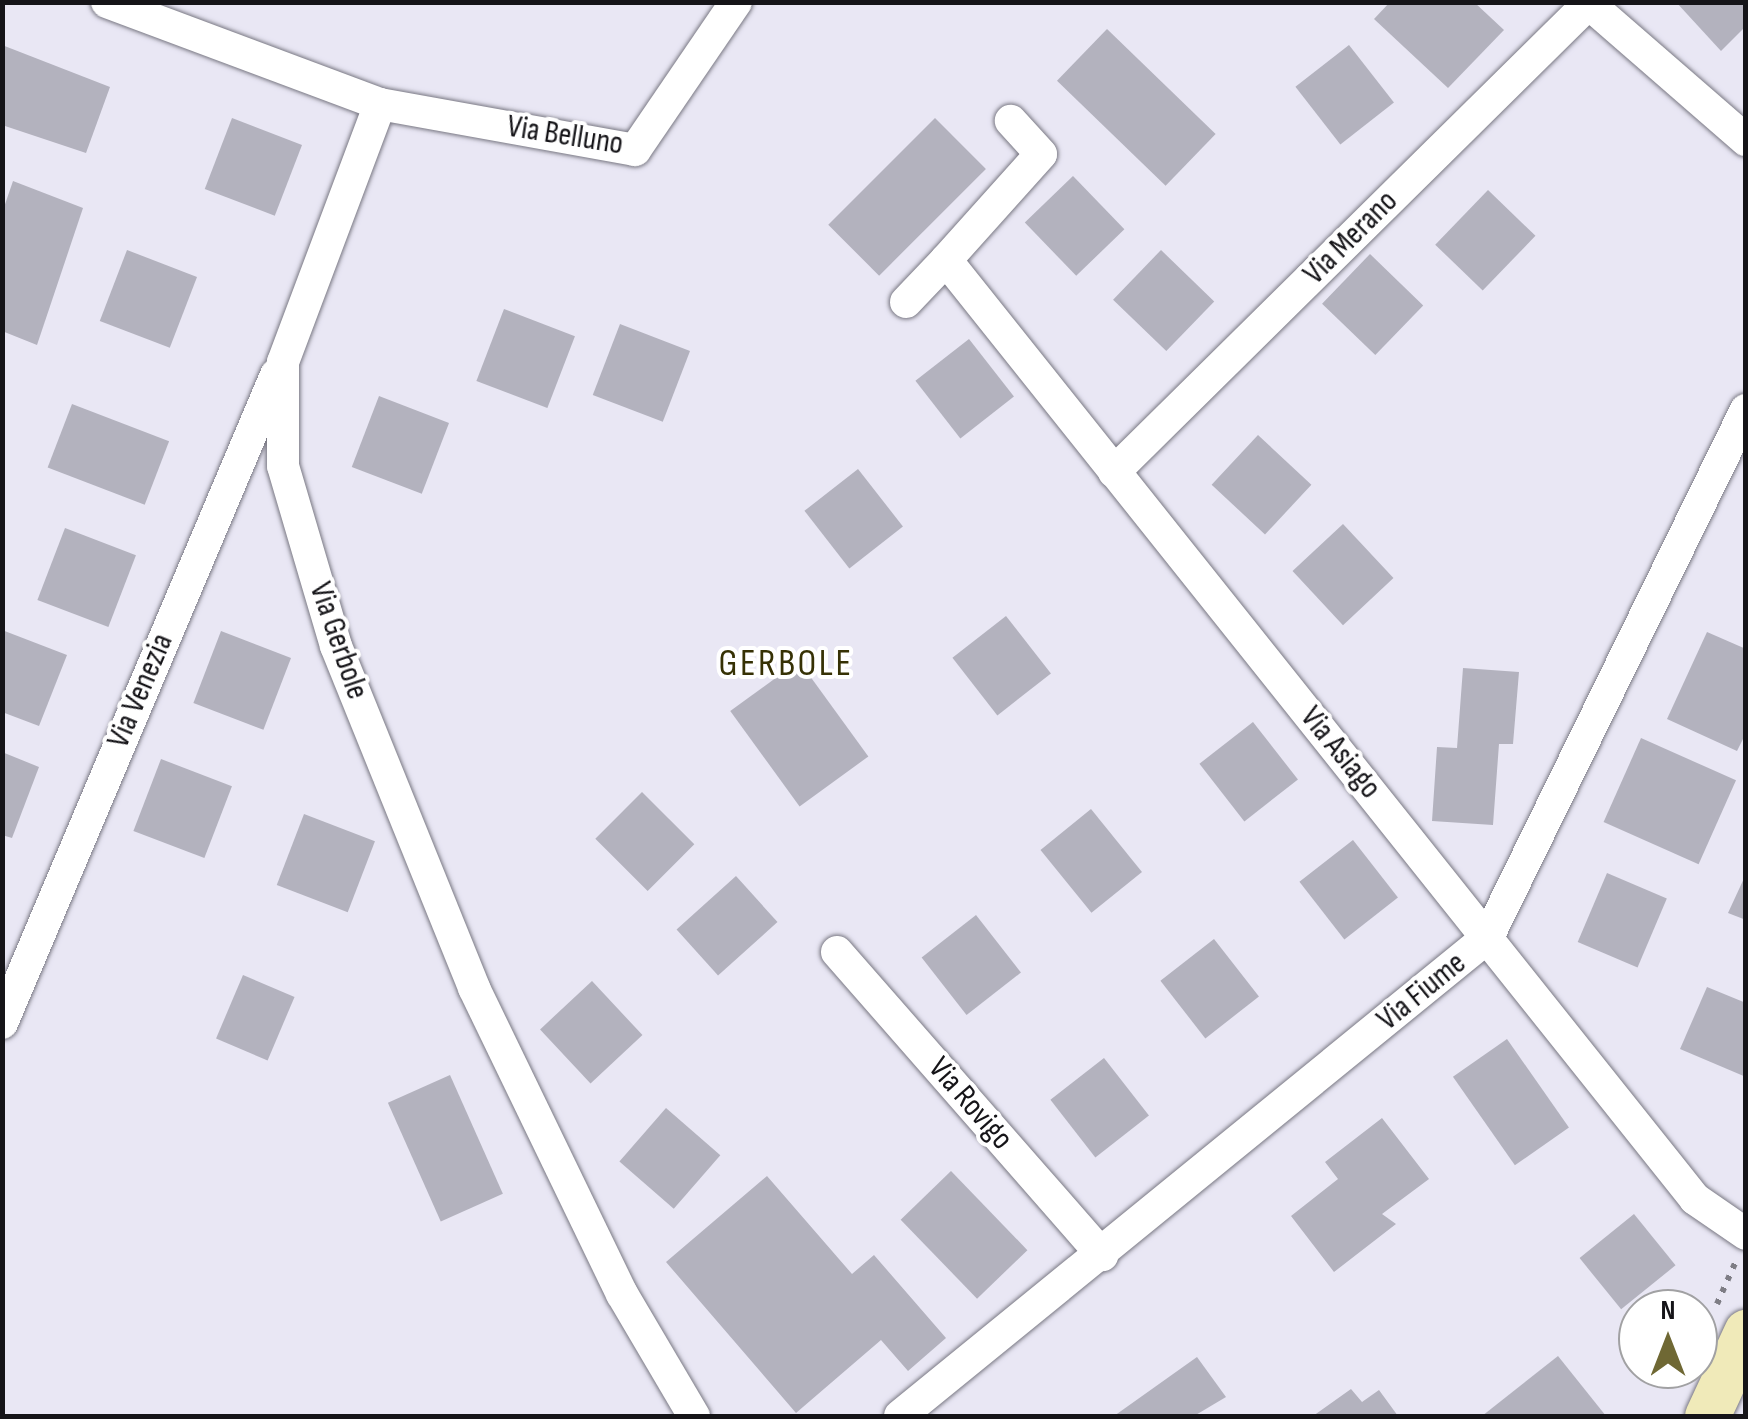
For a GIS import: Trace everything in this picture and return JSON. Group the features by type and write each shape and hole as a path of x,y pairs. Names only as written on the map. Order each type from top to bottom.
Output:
{"main road":[{"path":"1707,1416 1730,1321"}],"street":[{"name":"Via Belluno","path":"380,104 635,150 736,2"},
{"path":"1587,3 1746,140"},
{"name":"Via Merano","path":"1114,472 1587,3"},
{"path":"121,4 380,104"},
{"name":"Via Gerbole","path":"380,104 282,362 282,466 336,646 474,988 622,1294 694,1416"},
{"path":"906,302 1041,154 1012,121"},
{"name":"Via Asiago","path":"946,260 1695,1199 1746,1237"},
{"name":"Via Venezia","path":"2,1023 282,362"},
{"name":"Via Fiume","path":"900,1416 1488,937 1746,410"},
{"name":"Via Rovigo","path":"837,952 1102,1255"}],"path":[{"path":"1730,1321 1746,1237"}],"building":[{"path":"1390,2 1474,2 1504,30 1448,88 1374,19"},
{"path":"1676,2 1746,2 1746,26 1721,51"},
{"path":"1107,29 1216,134 1166,186 1057,81"},
{"path":"2,45 110,87 86,153 2,125"},
{"path":"1349,45 1394,103 1340,144 1295,87"},
{"path":"232,118 302,145 275,216 205,189"},
{"path":"935,118 986,169 879,276 828,225"},
{"path":"1073,176 1124,229 1076,276 1025,223"},
{"path":"13,181 83,208 37,345 2,331 2,213"},
{"path":"1488,190 1535,236 1483,291 1435,245"},
{"path":"127,250 197,277 170,348 100,321"},
{"path":"1161,250 1214,301 1166,351 1113,300"},
{"path":"1370,254 1423,305 1375,355 1322,304"},
{"path":"504,309 575,336 547,408 476,381"},
{"path":"620,324 690,351 663,422 593,395"},
{"path":"969,339 1014,397 960,438 915,381"},
{"path":"379,396 449,423 422,494 352,467"},
{"path":"72,404 169,441 145,505 48,467"},
{"path":"1258,435 1311,485 1265,535 1212,485"},
{"path":"858,469 903,527 849,568 804,511"},
{"path":"1343,524 1393,578 1343,625 1293,571"},
{"path":"65,528 136,555 108,627 37,600"},
{"path":"1006,616 1051,674 997,715 952,658"},
{"path":"2,630 67,655 39,726 2,712"},
{"path":"221,631 291,658 263,730 193,703"},
{"path":"1707,632 1746,649 1746,733 1737,751 1667,719"},
{"path":"799,661 868,756 800,806 730,711"},
{"path":"1463,668 1519,672 1513,744 1499,744 1493,825 1432,821 1437,747 1457,748"},
{"path":"1253,722 1298,780 1244,821 1199,764"},
{"path":"1641,738 1736,780 1699,864 1604,822"},
{"path":"2,752 39,767 12,838 2,835"},
{"path":"161,759 232,786 204,858 133,831"},
{"path":"642,792 694,844 648,891 595,839"},
{"path":"1091,809 1142,872 1091,913 1040,850"},
{"path":"304,814 375,841 348,912 277,885"},
{"path":"1353,840 1398,898 1344,939 1299,882"},
{"path":"1607,873 1667,898 1638,967 1578,942"},
{"path":"1746,874 1746,920 1728,913"},
{"path":"736,876 777,922 718,976 677,930"},
{"path":"976,915 1021,973 967,1015 922,957"},
{"path":"1214,939 1259,997 1205,1038 1160,981"},
{"path":"243,975 295,997 268,1060 216,1039"},
{"path":"592,981 642,1035 591,1084 540,1029"},
{"path":"1707,987 1746,1003 1746,1077 1680,1049"},
{"path":"1507,1039 1569,1127 1515,1165 1453,1077"},
{"path":"1104,1058 1149,1116 1095,1157 1050,1100"},
{"path":"450,1075 503,1194 441,1221 388,1103"},
{"path":"666,1108 720,1155 674,1209 619,1162"},
{"path":"1382,1118 1429,1179 1382,1214 1396,1224 1334,1272 1291,1216 1338,1179 1325,1162"},
{"path":"951,1171 1027,1250 977,1299 901,1220"},
{"path":"767,1176 852,1274 874,1255 946,1338 908,1371 881,1340 796,1413 666,1262"},
{"path":"1634,1214 1676,1265 1646,1289 1618,1289 1618,1305 1580,1258"},
{"path":"1558,1356 1606,1416 1482,1416"},
{"path":"1197,1357 1226,1397 1194,1416 1114,1416"},
{"path":"1351,1389 1362,1402 1379,1390 1398,1416 1313,1416"}],"district":[{"name":"GERBOLE","path":"786,664"}]}
